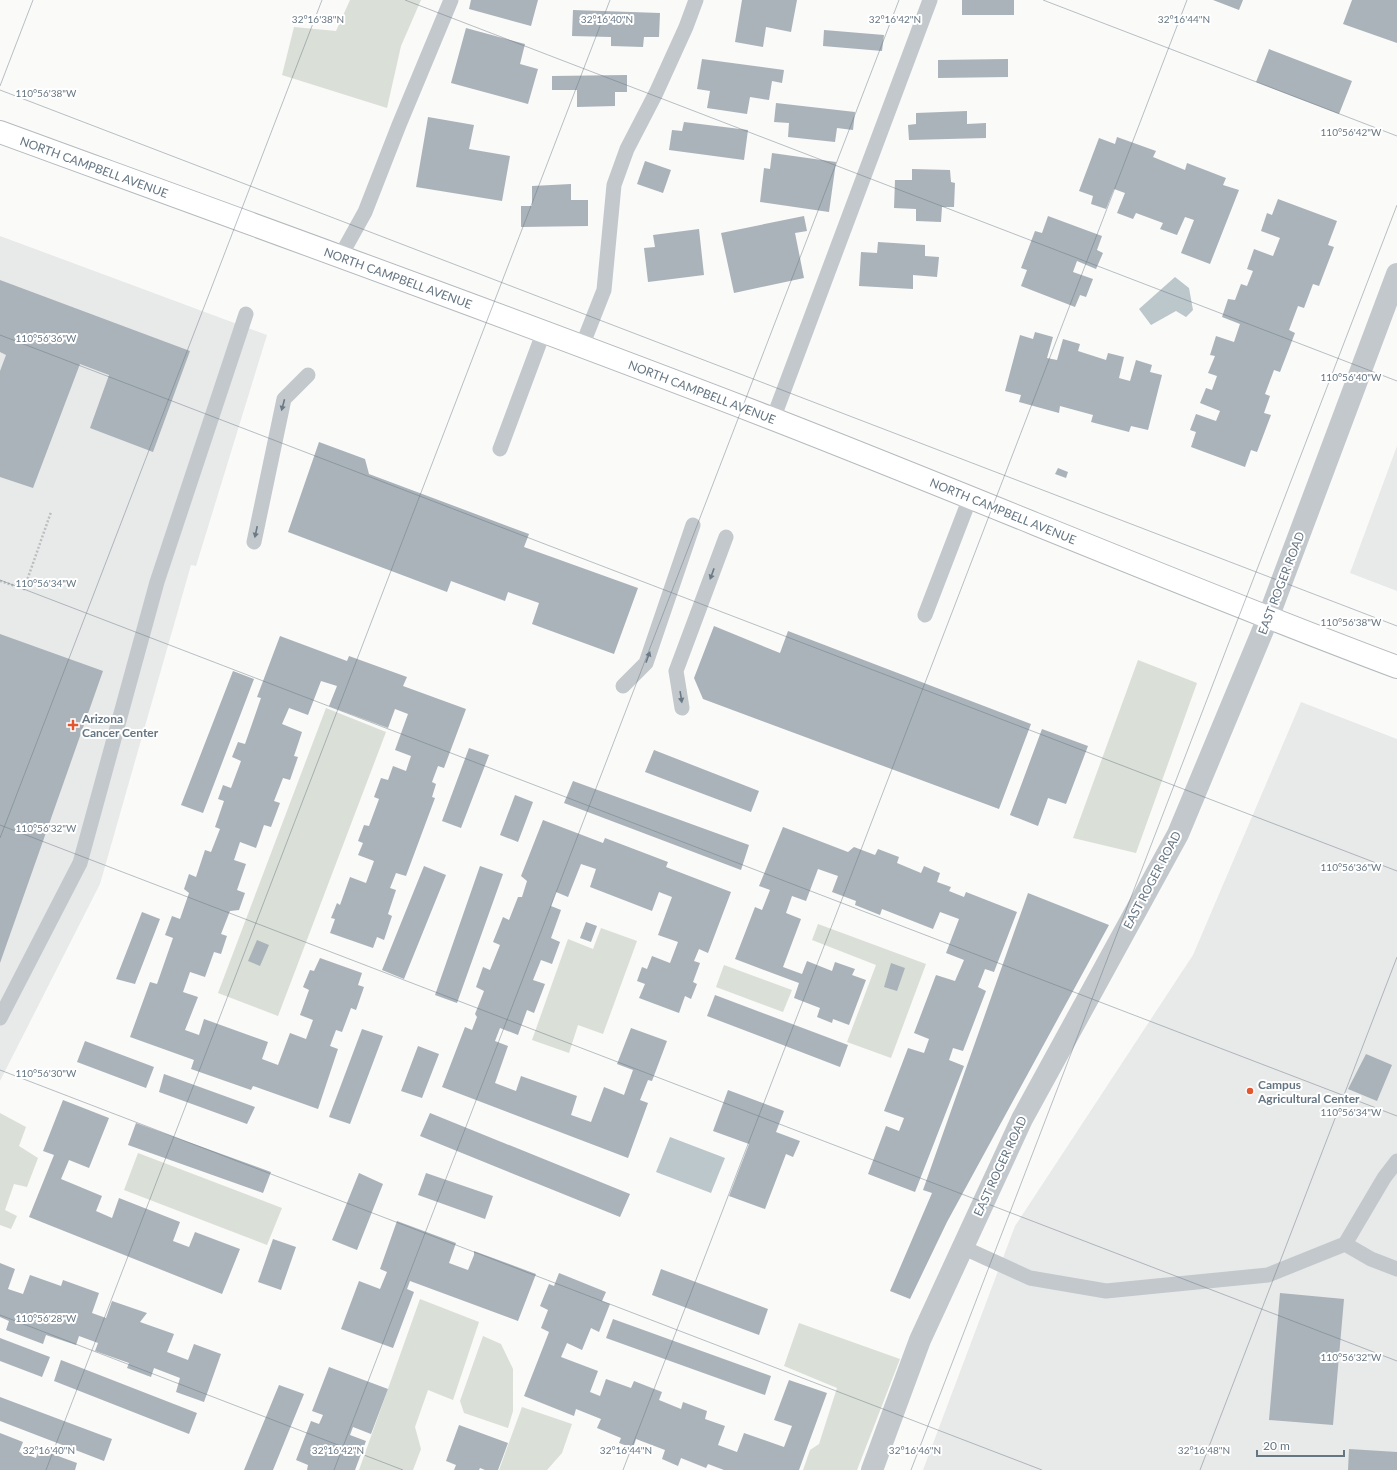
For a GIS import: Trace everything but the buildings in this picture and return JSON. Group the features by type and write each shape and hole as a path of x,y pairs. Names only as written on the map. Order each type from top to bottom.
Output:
{"main road":[{"name":"NORTH CAMPBELL AVENUE","path":"0,132 582,346 773,419 1268,618 1397,667"}],"street":[{"name":"EAST ROGER ROAD","path":"872,1470 920,1340 1022,1119 1178,834 1268,618 1397,274"}],"lane":[{"path":"340,257 365,212 399,124 451,0"},
{"path":"582,346 604,290 614,184 627,149 659,86 686,27 696,0"},
{"path":"773,419 930,0"},
{"path":"0,1018 80,864 157,582 246,314"},
{"path":"500,449 544,332"},
{"path":"254,542 284,399 308,375"},
{"path":"925,616 970,498"},
{"path":"623,686 646,663 693,525"},
{"path":"682,708 676,670 726,537"},
{"path":"962,1248 1030,1278 1106,1291 1268,1275 1345,1244 1384,1178 1397,1161"},
{"path":"1345,1244 1371,1260 1397,1269"}],"path":[{"path":"0,581 24,589 51,512"}],"shaded area":[{"path":"350,0 421,0 401,46 387,108 282,75 294,27 336,31"},
{"name":"Arizona Cancer Center","path":"0,236 267,335 196,566 191,565 100,884 0,1081"},
{"path":"1175,277 1189,288 1193,310 1186,317 1176,311 1151,325 1139,309"},
{"path":"1397,446 1397,591 1350,573"},
{"path":"1138,660 1197,683 1136,853 1073,838"},
{"name":"Campus Agricultural Center","path":"1301,702 1397,739 1397,1470 923,1470 1015,1226 1193,955"},
{"path":"326,708 386,732 278,1016 218,993"},
{"path":"818,924 926,964 891,1058 847,1042 876,965 812,940"},
{"path":"601,928 637,941 603,1034 578,1025 569,1053 532,1040 568,939 593,949"},
{"path":"724,965 792,990 783,1012 716,987"},
{"path":"0,1113 26,1127 19,1146 38,1158 27,1187 14,1184 5,1210 17,1216 11,1229 0,1225"},
{"path":"670,1137 725,1158 711,1193 656,1172"},
{"path":"138,1153 282,1208 267,1245 124,1190"},
{"path":"420,1299 479,1322 453,1400 428,1390 415,1427 421,1449 413,1470 359,1470"},
{"path":"799,1323 900,1359 857,1470 803,1470 810,1450 819,1444 837,1388 784,1366"},
{"path":"483,1336 501,1344 513,1369 513,1411 508,1428 464,1413 460,1401"},
{"path":"522,1407 572,1424 562,1453 547,1470 499,1470"}],"place":[{"name":"Arizona Cancer Center","path":"73,725"},
{"name":"Campus Agricultural Center","path":"1250,1091"}]}
